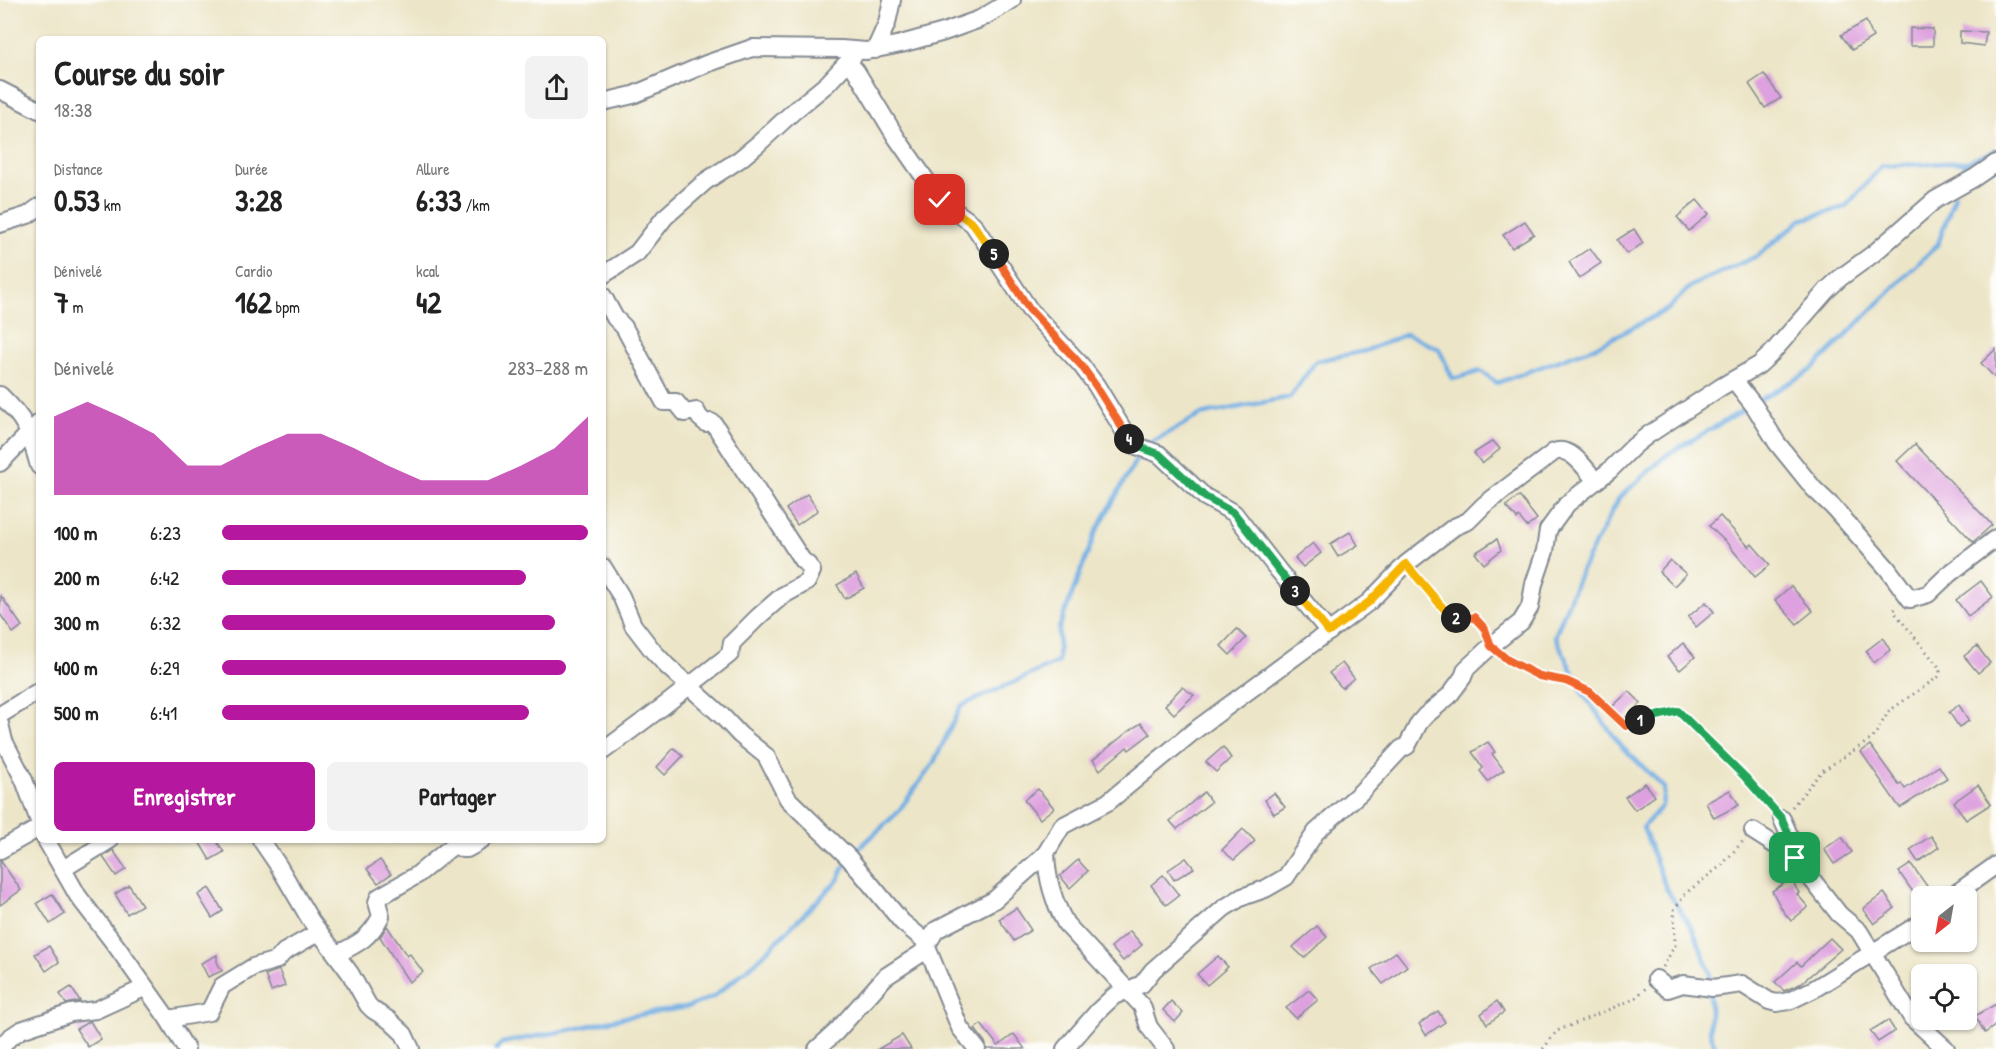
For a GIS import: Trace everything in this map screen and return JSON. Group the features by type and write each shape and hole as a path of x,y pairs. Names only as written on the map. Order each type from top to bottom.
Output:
{"street":[{"path":"875,50 887,23 892,0"},
{"path":"606,273 637,253 665,217 706,181 758,144 853,57 944,32 980,19 1012,0"},
{"path":"606,101 633,95 706,64 752,48 841,49 853,57 856,71 896,137 940,200 973,224 1029,309 1081,365 1134,445 1159,454 1205,497 1234,513 1329,632"},
{"path":"0,90 36,108"},
{"path":"1065,1049 1114,996 1142,984 1153,970 1224,908 1286,877 1316,832 1361,792 1401,749 1407,746 1419,723 1449,696 1466,669 1521,622 1530,607 1534,584 1545,551 1548,530 1567,504 1609,471 1648,435 1759,366 1797,322 1840,278 1873,254 1935,200 1996,163"},
{"path":"0,224 28,215 36,209"},
{"path":"606,302 615,318 624,327 664,402 676,402 685,413 696,411 702,421 714,424 802,560 812,571 807,582 782,596 758,616 732,643 730,654 606,749"},
{"path":"1734,380 1755,407 1777,443 1814,489 1887,568 1911,599 1928,594 1949,574 1996,538"},
{"path":"0,395 23,421 34,428"},
{"path":"0,463 21,444 34,428"},
{"path":"34,428 36,443"},
{"path":"817,1049 837,1032 885,977 922,953 936,930 994,900 1046,853 1062,825 1108,802 1194,731 1369,602 1406,564 1454,527 1468,521 1484,505 1554,452 1559,450 1568,452 1596,481"},
{"path":"606,572 621,596 633,625 667,666 740,735 766,756 788,799 849,858 902,922 924,940 960,1028 977,1049"},
{"path":"0,715 36,694"},
{"path":"0,724 4,741 24,780 36,813"},
{"path":"1782,819 1790,837 1795,858"},
{"path":"0,850 36,830"},
{"path":"1752,831 1795,858 1839,914 1859,931 1912,1017 1946,1049"},
{"path":"47,843 78,897 117,947 168,1019 186,1049"},
{"path":"63,869 105,843"},
{"path":"337,954 362,942 374,928 381,914 377,902 379,897 417,875 450,848 458,845 462,849 467,849 478,843"},
{"path":"268,844 319,932 350,973 368,1005 404,1034 411,1049"},
{"path":"1046,853 1047,876 1066,924 1142,1006 1149,1028 1166,1049"},
{"path":"1966,886 1996,865"},
{"path":"1656,979 1668,989 1683,984 1713,988 1742,984 1768,1001 1783,1002 1814,989 1911,929"},
{"path":"168,1019 209,1012 222,986 253,968 276,960 284,952 319,932"},
{"path":"3,1041 21,1030 61,1016 96,1010 144,988"}],"path":[{"path":"1406,564 1443,608 1459,621 1474,617 1485,629 1491,646 1508,660 1539,676 1566,681 1590,692 1626,726 1678,711 1745,777 1782,819"}],"building":[{"path":"1866,21 1873,37 1852,50 1841,35"},
{"path":"1910,28 1933,29 1933,46 1910,46"},
{"path":"1960,31 1986,32 1984,46 1960,43"},
{"path":"1764,74 1781,98 1765,108 1749,84"},
{"path":"1697,200 1709,214 1689,231 1677,217"},
{"path":"1525,221 1534,234 1512,248 1503,235"},
{"path":"1634,229 1643,243 1627,254 1617,240"},
{"path":"1590,248 1601,263 1579,278 1569,262"},
{"path":"1996,349 1996,379 1981,363"},
{"path":"1493,441 1500,449 1482,464 1474,453"},
{"path":"1915,444 1992,525 1973,542 1897,461"},
{"path":"807,494 818,510 797,525 786,509"},
{"path":"1519,496 1537,519 1527,527 1506,506"},
{"path":"1720,516 1749,547 1752,544 1770,565 1755,577 1727,543 1709,526"},
{"path":"1350,532 1358,545 1338,557 1330,544"},
{"path":"1497,539 1501,550 1484,564 1475,553"},
{"path":"1313,543 1321,553 1303,567 1295,558"},
{"path":"1670,560 1686,574 1674,586 1659,572"},
{"path":"856,574 864,588 845,599 837,585"},
{"path":"1981,581 1993,597 1968,616 1956,600"},
{"path":"1791,586 1813,611 1797,624 1775,600"},
{"path":"1,596 22,626 13,633 0,614"},
{"path":"1706,602 1714,612 1696,627 1688,617"},
{"path":"1237,629 1246,638 1230,655 1221,646"},
{"path":"1883,638 1890,650 1874,663 1866,651"},
{"path":"1683,643 1695,657 1680,670 1667,657"},
{"path":"1977,646 1990,663 1978,673 1964,656"},
{"path":"1342,663 1354,678 1342,688 1329,673"},
{"path":"1182,687 1194,695 1174,714 1165,705"},
{"path":"1629,691 1641,703 1624,719 1612,707"},
{"path":"1959,705 1969,721 1959,727 1949,712"},
{"path":"1141,723 1150,734 1129,750 1127,747 1100,770 1093,760"},
{"path":"1488,742 1495,752 1492,754 1504,770 1488,781 1480,771 1483,768 1472,752"},
{"path":"1870,745 1899,785 1901,783 1905,789 1939,766 1947,778 1900,808 1861,752"},
{"path":"1223,747 1231,758 1216,772 1206,762"},
{"path":"674,748 683,756 665,775 657,767"},
{"path":"1645,783 1655,796 1635,810 1625,797"},
{"path":"1978,785 1991,804 1966,820 1954,802"},
{"path":"1038,789 1054,808 1040,819 1024,800"},
{"path":"1730,790 1739,805 1714,818 1706,803"},
{"path":"1204,792 1211,802 1177,829 1170,821"},
{"path":"1274,793 1285,807 1274,814 1265,800"},
{"path":"1243,829 1255,841 1234,860 1222,850"},
{"path":"1931,836 1939,847 1918,862 1910,850"},
{"path":"1842,837 1852,852 1834,864 1824,849"},
{"path":"200,843 218,843 224,852 210,860"},
{"path":"113,850 126,869 116,876 103,857"},
{"path":"1186,858 1194,868 1174,880 1168,870"},
{"path":"0,860 21,890 0,905"},
{"path":"380,860 391,874 378,883 367,869"},
{"path":"1078,860 1088,871 1070,888 1060,876"},
{"path":"1911,864 1927,886 1911,886 1911,889 1899,872"},
{"path":"1163,875 1179,895 1166,905 1151,885"},
{"path":"1791,879 1799,893 1797,894 1808,907 1791,921 1772,891"},
{"path":"129,885 142,905 127,914 115,894"},
{"path":"209,888 223,911 212,918 198,895"},
{"path":"1884,893 1895,908 1874,924 1863,909"},
{"path":"52,894 65,914 50,924 37,903"},
{"path":"1016,908 1031,930 1014,941 999,919"},
{"path":"387,926 407,956 410,954 423,972 409,982 380,937"},
{"path":"1317,926 1327,937 1304,958 1293,947"},
{"path":"1130,931 1142,945 1123,961 1111,947"},
{"path":"1830,938 1841,949 1800,984 1784,991 1775,982 1797,962 1801,966"},
{"path":"49,946 59,962 46,971 35,954"},
{"path":"1396,952 1407,966 1383,984 1371,969"},
{"path":"217,955 217,962 222,971 208,977 201,963"},
{"path":"1218,956 1228,967 1207,985 1197,974"},
{"path":"279,970 285,986 271,991 265,975"},
{"path":"71,987 80,1001 66,1004 60,994"},
{"path":"1309,990 1318,1000 1296,1018 1286,1008"},
{"path":"1171,1001 1183,1013 1175,1022 1163,1010"},
{"path":"1497,1001 1504,1012 1487,1024 1481,1014"},
{"path":"1996,1004 1996,1025 1985,1033 1977,1019 1977,1015"},
{"path":"1438,1011 1445,1022 1426,1035 1419,1024"},
{"path":"1888,1020 1895,1031 1878,1042 1870,1031"},
{"path":"90,1021 101,1039 88,1047 76,1029"},
{"path":"981,1024 998,1046 1014,1034 1025,1049 987,1049 985,1042 975,1029"},
{"path":"902,1035 911,1049 878,1049"}],"waterway":[{"path":"1959,181 1967,162 1996,150"},
{"path":"1147,445 1200,415 1290,397 1316,361 1365,351 1407,334 1439,349 1453,379 1481,371 1497,383 1595,347 1668,309 1691,286 1757,256 1801,220 1845,207 1882,166 1967,162"},
{"path":"1756,402 1810,371 1938,244 1955,195"},
{"path":"1716,1049 1710,1032 1710,972 1694,932 1666,888 1643,827 1662,806 1664,787 1622,747 1583,694 1555,636 1581,571 1619,498 1668,454 1749,407"},
{"path":"852,855 897,813 933,764 961,706 1058,662 1059,628 1095,534 1141,451"},
{"path":"496,1049 502,1043 626,1017 688,1007 713,997 757,961 838,880 847,861"}],"route":[{"path":"940,200 973,224 1029,309 1081,365 1134,445 1159,454 1205,497 1234,513 1329,632 1369,602 1406,564 1443,608 1459,621 1474,617 1485,629 1491,646 1508,660 1539,676 1566,681 1590,692 1626,726 1678,711 1745,777 1782,819 1790,837 1795,858"}]}
